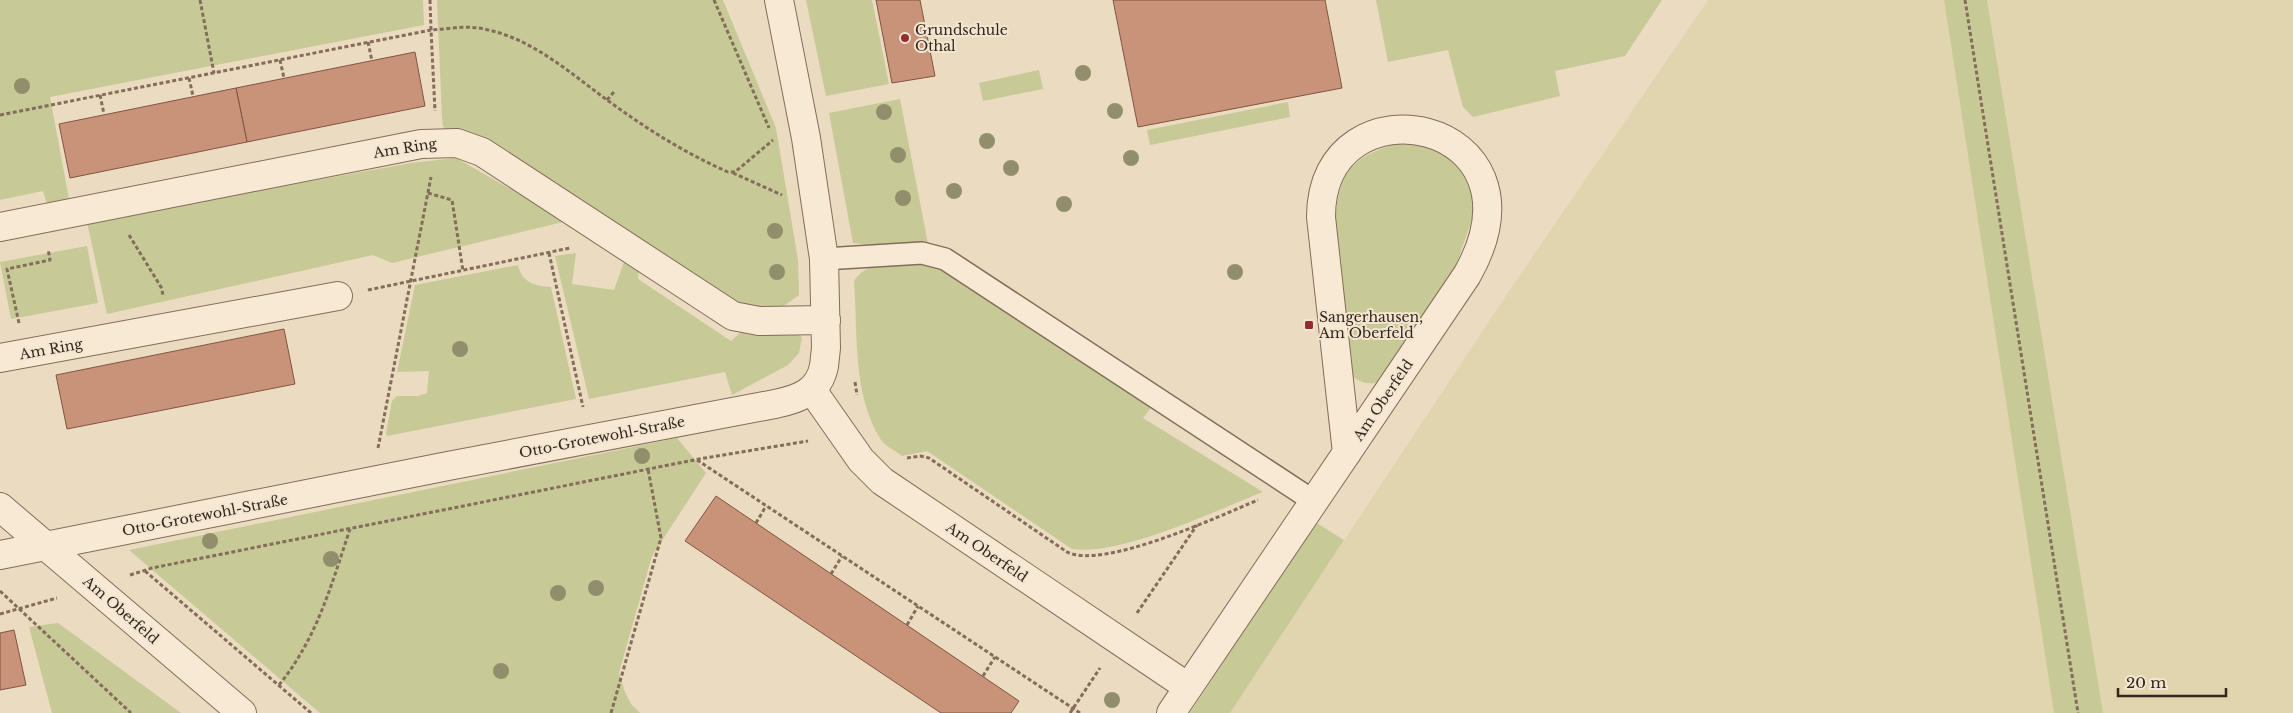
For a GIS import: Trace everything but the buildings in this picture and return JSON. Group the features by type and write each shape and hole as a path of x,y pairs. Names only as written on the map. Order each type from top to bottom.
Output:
{"street":[{"path":"779,0 806,138 824,259 826,348 822,374 812,390"},
{"name":"Am Oberfeld","path":"1171,713 1348,453 1467,275 1480,251 1485,237 1487,206 1485,189 1478,170 1463,151 1451,142 1422,130 1394,129 1365,139 1339,160 1330,174 1322,196 1321,217 1348,453"},
{"name":"Am Ring","path":"0,228 438,142 457,143 482,152 733,316 759,321 826,320"},
{"name":"Am Ring","path":"13,356 338,296"},
{"name":"Otto-Grotewohl-Straße","path":"0,555 376,480 775,404 793,400 812,390"},
{"name":"Am Oberfeld","path":"812,390 842,434 870,470 892,488 1188,687"},
{"name":"Am Oberfeld","path":"0,507 242,713"}],"lane":[{"path":"824,259 922,253 945,259 1315,502"}],"path":[{"path":"200,0 214,72"},
{"path":"376,480 374,467 438,142 430,0"},
{"path":"714,0 775,139 733,173"},
{"path":"1965,0 2078,713"},
{"path":"0,114 431,30 472,27 500,33 553,60 607,100 675,146 713,166 786,197"},
{"path":"368,42 372,61"},
{"path":"280,59 284,78"},
{"path":"189,78 193,96"},
{"path":"607,100 614,92"},
{"path":"100,95 104,114"},
{"path":"428,193 452,200 463,271"},
{"path":"116,204 132,240 161,287 171,327"},
{"path":"13,356 7,269 50,260 44,219"},
{"path":"338,296 615,239"},
{"path":"549,253 590,439"},
{"path":"774,447 775,404"},
{"path":"0,614 145,571 648,469 842,434"},
{"path":"696,460 1080,713"},
{"path":"611,713 661,538 648,469"},
{"path":"756,523 766,506"},
{"path":"279,685 301,656 314,632 350,529"},
{"path":"831,574 842,556"},
{"path":"145,571 311,713"},
{"path":"0,591 131,713"},
{"path":"907,625 918,606"},
{"path":"983,676 995,657"}],"shaded area":[{"path":"1708,0 1944,0 2054,713 1230,713 1505,297"},
{"path":"1987,0 2293,0 2293,713 2103,713"}],"green space":[{"path":"0,0 423,0 424,25 50,97 69,199 47,204 43,191 0,200"},
{"path":"437,0 723,0 776,128 798,260 799,295 778,310 741,308 447,133 443,126 442,117"},
{"path":"806,0 872,0 889,84 826,96"},
{"path":"1376,0 1662,0 1625,56 1555,71 1560,96 1473,117 1463,107 1448,50 1388,62"},
{"path":"1944,0 1987,0 2103,713 2054,713"},
{"path":"1039,70 1043,89 983,101 979,83"},
{"path":"900,99 928,244 872,245 853,243 829,113"},
{"path":"1288,102 1290,117 1150,145 1147,130"},
{"path":"1405,142 1420,143 1444,155 1457,166 1467,181 1473,198 1474,214 1451,279 1381,382 1368,383 1360,381 1350,373 1335,224 1337,206 1345,178 1361,159 1373,152"},
{"path":"456,158 567,221 392,263 373,255 107,314 87,222 411,163"},
{"path":"87,246 98,303 11,319 0,262"},
{"path":"576,253 572,284 614,290 625,259 639,266 638,279 731,341 741,332 791,331 802,337 799,353 788,365 732,395 725,372 589,399 555,256"},
{"path":"909,262 944,268 1153,405 1143,418 1263,492 1141,539 1116,546 1072,549 927,451 902,456 881,440 865,403 858,363 854,281 871,267"},
{"path":"518,265 526,280 540,286 551,287 576,399 387,436 392,401 397,396 418,396 427,393 429,371 397,372 415,285"},
{"path":"677,438 706,473 652,556 619,673 631,704 640,713 320,713 129,550"},
{"path":"1315,522 1344,540 1230,713 1190,713"},
{"path":"58,623 181,713 52,713 29,627"}],"place":[{"name":"Grundschule Othal","path":"905,38"},
{"name":"Sangerhausen, Am Oberfeld","path":"1309,325"}]}
